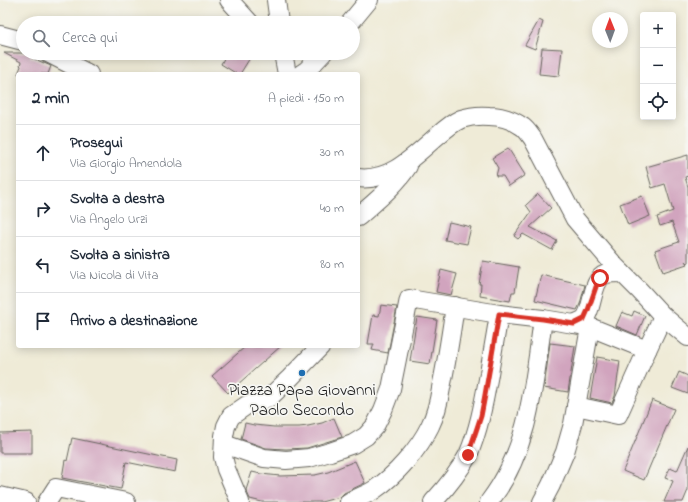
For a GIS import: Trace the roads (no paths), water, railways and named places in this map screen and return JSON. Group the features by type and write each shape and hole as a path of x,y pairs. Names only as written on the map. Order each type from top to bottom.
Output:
{"street":[{"path":"229,0 244,16"},
{"path":"276,0 278,16"},
{"path":"356,16 369,0"},
{"path":"0,35 16,39"},
{"path":"62,60 85,72"},
{"path":"304,72 316,60"},
{"path":"360,178 378,177 394,170 417,154 449,126 461,119 478,115 494,116 510,120 523,128 533,139 574,219 614,266 663,316 688,337"},
{"path":"360,215 402,175 417,154"},
{"path":"542,502 565,452 573,424 576,406 582,326 584,319 600,278 607,274 622,273"},
{"path":"224,444 264,458 286,460 309,458 330,452 353,444 366,436 375,426 384,410 391,389 409,299 582,326 646,350"},
{"path":"349,502 374,490 386,481 417,447 431,425 437,408 445,371 455,306"},
{"path":"433,502 457,473 468,455 481,416 499,314"},
{"path":"576,406 618,415 646,350 663,316"},
{"path":"489,502 509,471 523,435 533,389 543,319"},
{"path":"240,502 226,469 223,457 226,426 231,416 247,405 270,397 319,348"},
{"path":"47,502 56,488 126,502"},
{"path":"0,496 26,502"}],"place":[{"name":"Piazza Papa Giovanni Paolo Secondo","path":"302,373"}]}
